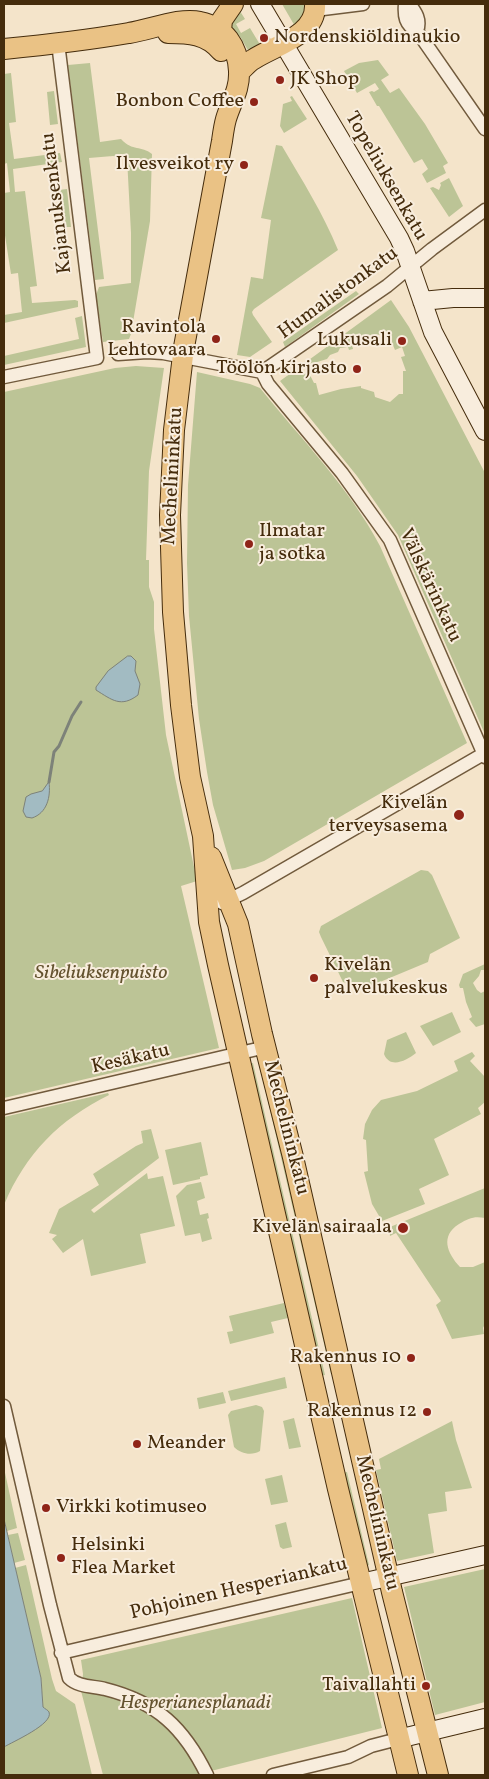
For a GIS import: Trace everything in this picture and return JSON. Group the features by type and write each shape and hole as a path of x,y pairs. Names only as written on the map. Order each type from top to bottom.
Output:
{"main road":[{"name":"Mechelininkatu","path":"233,4 225,14 220,30 221,51 226,71 227,117 183,356 172,461 170,516 171,579 181,705 190,777 203,836 208,908 218,965 360,1584 408,1775"},
{"name":"Topeliuksenkatu","path":"260,4 399,238 433,332 485,431"},
{"path":"239,72 254,59 304,31 312,21 315,7"},
{"path":"4,49 130,33 188,21 202,22 220,30"},
{"name":"Mechelininkatu","path":"220,30 234,47 239,72 236,95 227,117"},
{"path":"130,33 197,35 213,43 221,51"},
{"path":"422,301 453,298 485,298"},
{"name":"Mechelininkatu","path":"203,836 238,924 293,1157 388,1578 438,1775"},
{"name":"Pohjoinen Hesperiankatu","path":"360,1584 485,1555"},
{"path":"398,1739 485,1718"}],"street":[{"path":"315,7 363,4"},
{"path":"405,4 404,15 410,27 417,31 485,129"},
{"path":"410,4 417,14 419,26 417,31"},
{"name":"Kajanuksenkatu","path":"4,377 97,358 58,43"},
{"name":"Humalistonkatu","path":"262,372 410,268 438,244 485,210"},
{"path":"118,354 147,352 183,356 262,372"},
{"name":"Välskärinkatu","path":"262,372 268,384 342,473 390,540 485,755"},
{"path":"208,908 230,900 485,755"},
{"name":"Kesäkatu","path":"4,1108 266,1047"},
{"path":"4,1406 61,1653 69,1678 72,1682 134,1697 163,1715 186,1738 197,1754 207,1775"},
{"name":"Pohjoinen Hesperiankatu","path":"61,1653 360,1584"},
{"path":"273,1775 348,1757 371,1746 398,1739"}],"green space":[{"path":"282,4 311,4 296,28"},
{"path":"238,8 245,19 236,24 241,33 250,28 262,48 250,54 241,38 228,25"},
{"path":"378,60 389,75 381,80 390,93 399,88 425,124 448,163 443,166 446,173 427,183 422,174 428,169 422,159 414,163 369,92 379,89 375,83 357,93 344,71 359,63"},
{"path":"90,63 100,142 121,139 129,146 148,151 152,154 150,221 131,334 129,339 103,342 96,295 99,287 131,283 131,233 127,158 113,156 89,158 104,279 95,280 68,65"},
{"path":"11,73 16,122 9,123 14,159 60,153 62,162 13,169 15,192 25,191 37,286 30,287 32,303 75,300 78,301 78,307 4,323 4,315 22,312 18,273 11,274 4,229 4,193 10,192 7,163 4,164 4,74"},
{"path":"54,91 58,124 50,125 47,92"},
{"path":"292,96 307,119 284,133 280,126 283,104 292,101 290,97"},
{"path":"276,145 282,146 297,171 319,210 338,250 254,309 253,315 272,342 250,357 237,355 251,277 263,279 271,220 261,218"},
{"path":"449,178 463,206 449,217 430,188 433,187 439,190 440,183"},
{"path":"67,189 71,227 64,227 59,190"},
{"path":"356,291 359,294 285,347 283,342"},
{"path":"391,300 409,327 485,473 484,732 398,535 357,476 280,381","holes":["388,333 395,350 402,347 405,356 401,357 406,371 403,371 403,394 399,394 390,402 375,397 374,392 361,388 361,386 319,395 316,383 314,383 309,373 303,374 301,367 327,359 330,355 338,352 340,348 348,347 349,350 353,349 352,345 377,335"]},
{"path":"82,316 86,347 4,365 4,356 79,339 75,318"},
{"name":"Sibeliuksenpuisto","path":"136,366 164,368 149,471 146,560 149,560 149,587 154,602 154,629 166,735 197,881 181,886 219,1048 4,1098 4,392 115,368"},
{"path":"197,372 260,388 324,464 354,504 380,546 467,743 264,861 245,868 232,870 213,805 207,772 199,719 189,616 187,563 188,485"},
{"path":"421,870 428,871 432,875 460,938 430,954 428,962 368,987 364,988 343,982 319,932 321,926"},
{"path":"485,964 485,970 481,970 473,983 481,993 485,991 485,1024 476,1027 469,1019 472,1017 463,988 460,988 459,985 463,974"},
{"path":"452,1012 461,1032 433,1046 420,1026"},
{"path":"406,1032 416,1053 403,1061 390,1061 384,1054 387,1040"},
{"path":"472,1052 475,1056 470,1061 485,1077 485,1102 478,1108 481,1114 434,1139 449,1175 419,1189 425,1204 382,1221 372,1204 364,1172 368,1171 366,1140 363,1139 365,1124 372,1110 381,1100 417,1091 458,1071 454,1061"},
{"path":"264,1061 336,1372 331,1374 259,1062"},
{"path":"253,1063 325,1375 320,1376 248,1064"},
{"path":"108,1093 109,1095 75,1115 46,1140 23,1169 4,1205 4,1117"},
{"path":"151,1129 159,1158 91,1210 94,1213 147,1173 148,1179 163,1176 175,1226 140,1234 146,1263 91,1276 83,1239 63,1253 52,1239 57,1235 49,1233 59,1209 99,1185 93,1174 143,1143 141,1131"},
{"path":"201,1142 208,1175 200,1177 200,1179 173,1185 165,1150"},
{"path":"201,1182 205,1198 197,1201 200,1215 208,1213 209,1218 207,1219 212,1239 202,1242 200,1233 185,1236 176,1196 187,1185"},
{"path":"485,1188 485,1218 478,1217 466,1220 453,1229 448,1239 449,1250 460,1267 473,1267 485,1262 484,1334 452,1339 436,1305 441,1301 396,1233 390,1236 389,1229"},
{"path":"284,1303 288,1318 271,1322 274,1333 230,1344 227,1332 233,1331 229,1316"},
{"path":"285,1377 287,1388 231,1401 228,1391"},
{"path":"223,1392 226,1403 199,1409 197,1398"},
{"path":"256,1405 262,1407 264,1411 260,1451 247,1454 234,1447 228,1415 231,1411"},
{"path":"294,1418 301,1447 289,1449 283,1421"},
{"path":"452,1421 456,1440 472,1488 445,1492 447,1511 428,1514 434,1553 397,1561 376,1470 381,1469 379,1459"},
{"path":"4,1468 17,1528 7,1531 4,1519"},
{"path":"347,1472 369,1565 364,1567 342,1473"},
{"path":"282,1475 288,1502 271,1505 265,1479"},
{"path":"286,1522 292,1547 283,1549 280,1547 275,1525"},
{"path":"18,1533 25,1560 14,1563 8,1535"},
{"path":"26,1565 52,1679 56,1691 75,1704 92,1775 4,1775 4,1747 49,1712 43,1707 41,1678 15,1568"},
{"path":"485,1569 485,1702 435,1715 404,1587"},
{"name":"Hesperianesplanadi","path":"352,1598 382,1728 195,1775 103,1775 81,1691 83,1674 81,1660"}],"water":[{"path":"128,656 131,656 136,661 135,671 140,684 138,695 121,702 96,690 96,687 108,671"},
{"path":"49,782 47,804 37,816 32,818 26,817 23,811 26,797 42,791"},
{"path":"4,1519 41,1678 43,1707 49,1712 49,1717 39,1727 4,1747"}],"waterway":[{"path":"49,782 54,752 59,746 72,716 81,702"}],"place":[{"name":"Nordenskiöldinaukio","path":"264,38"},
{"name":"JK Shop","path":"280,80"},
{"name":"Bonbon Coffee","path":"254,102"},
{"name":"Ilvesveikot ry","path":"244,165"},
{"name":"Ravintola Lehtovaara","path":"216,339"},
{"name":"Lukusali","path":"402,341"},
{"name":"Töölön kirjasto","path":"357,369"},
{"name":"Ilmatar ja sotka","path":"249,544"},
{"name":"Kivelän terveysasema","path":"459,815"},
{"name":"Kivelän palvelukeskus","path":"314,978"},
{"name":"Kivelän sairaala","path":"403,1228"},
{"name":"Rakennus 10","path":"411,1358"},
{"name":"Rakennus 12","path":"427,1412"},
{"name":"Meander","path":"137,1444"},
{"name":"Virkki kotimuseo","path":"46,1508"},
{"name":"Helsinki Flea Market","path":"61,1558"},
{"name":"Taivallahti","path":"426,1686"}]}
